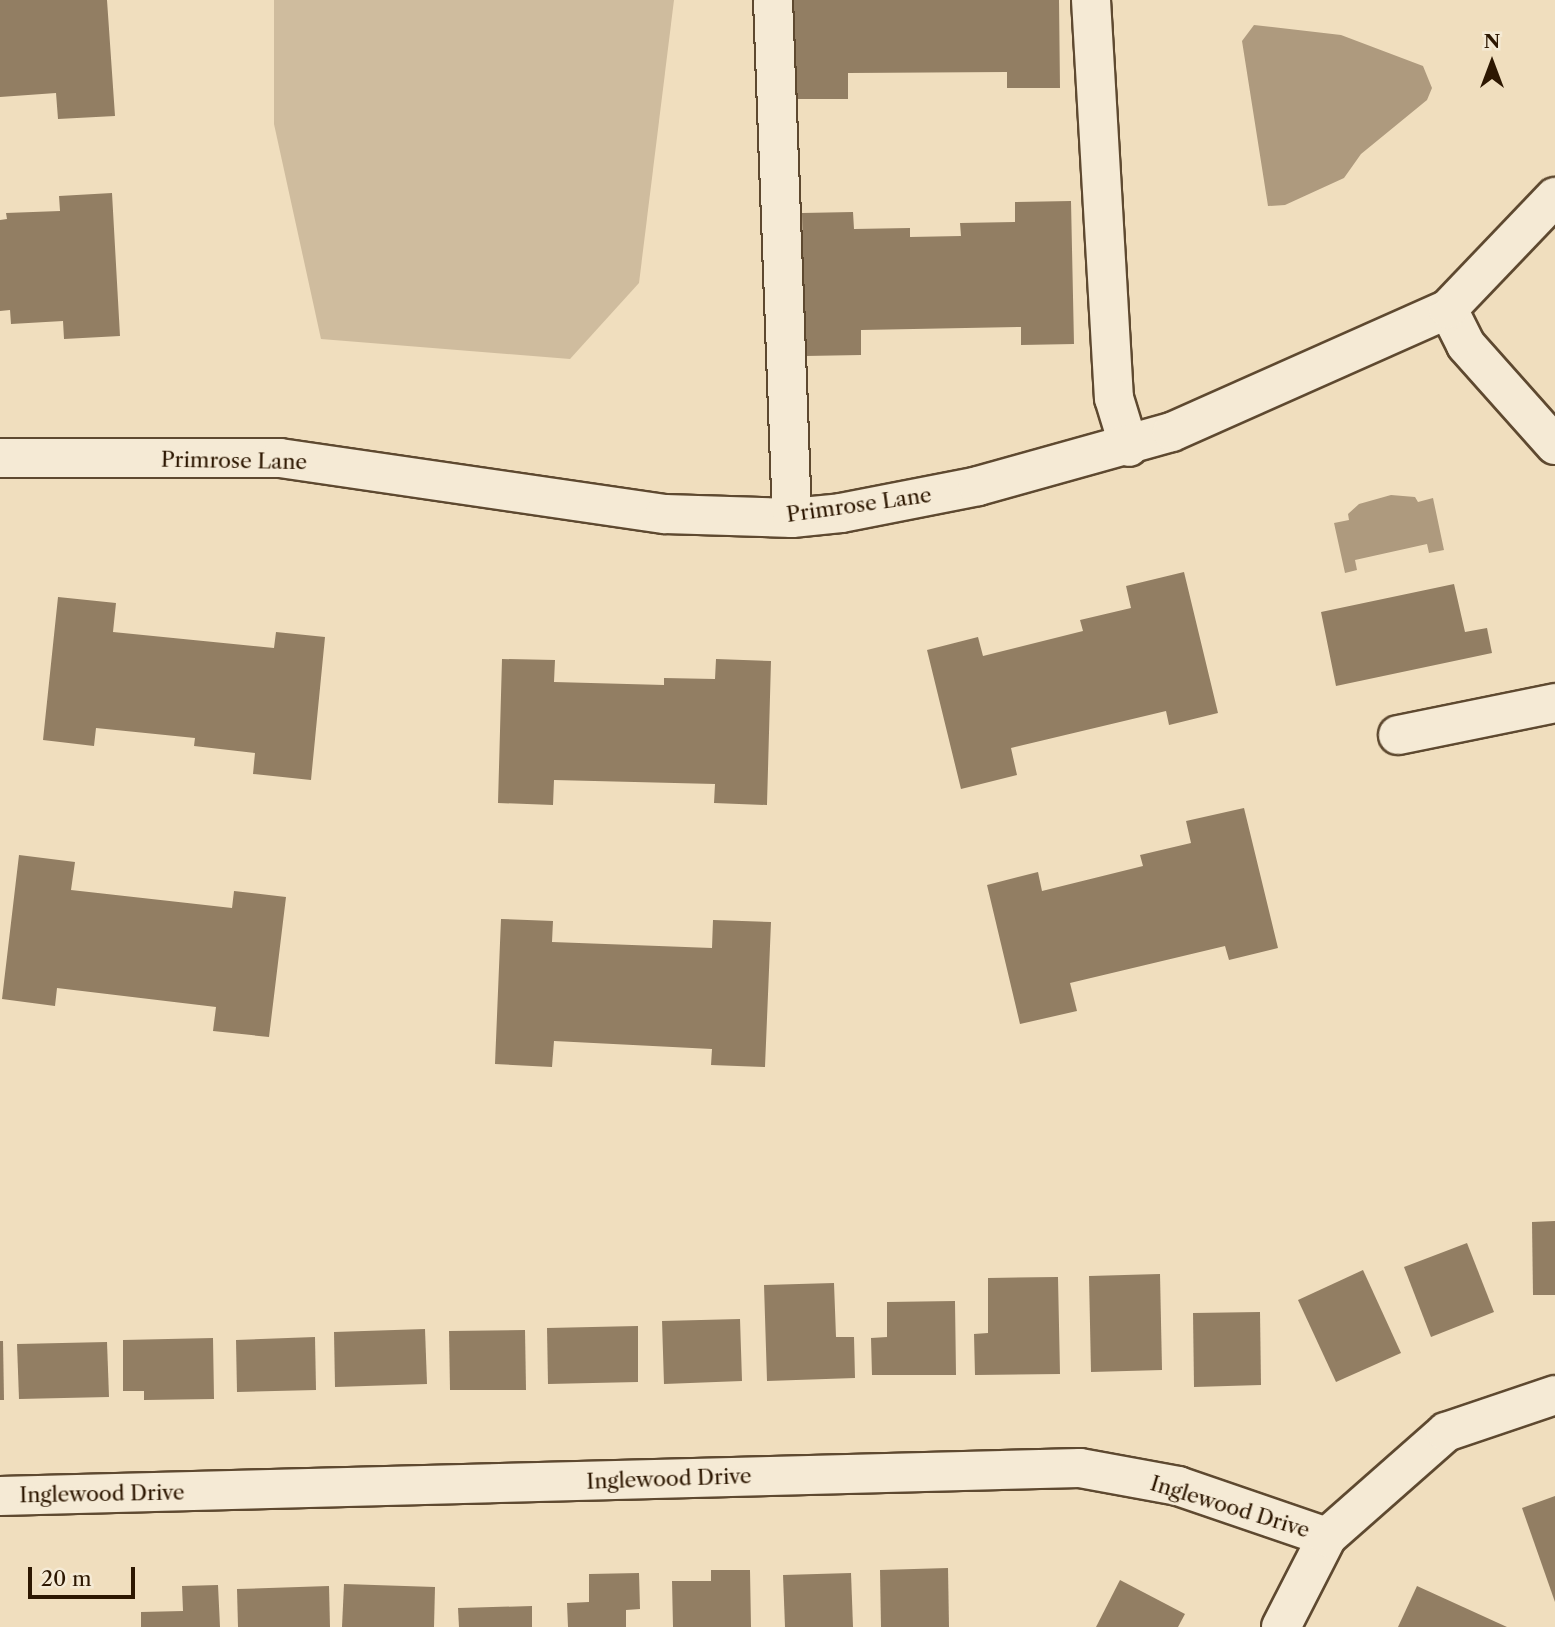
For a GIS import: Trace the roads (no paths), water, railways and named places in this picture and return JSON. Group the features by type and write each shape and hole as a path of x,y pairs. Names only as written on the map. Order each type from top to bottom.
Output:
{"street":[{"path":"772,0 792,518"},
{"path":"1091,0 1114,398 1129,447"},
{"name":"Primrose Lane","path":"0,458 281,458 664,514 792,518 978,486 1129,447 1448,309 1555,197"},
{"path":"1448,309 1466,345 1555,445"},
{"path":"1398,735 1555,703"},
{"path":"1281,1627 1327,1537 1446,1432 1555,1395"},
{"name":"Inglewood Drive","path":"0,1496 1080,1468 1178,1486 1327,1537"}]}
